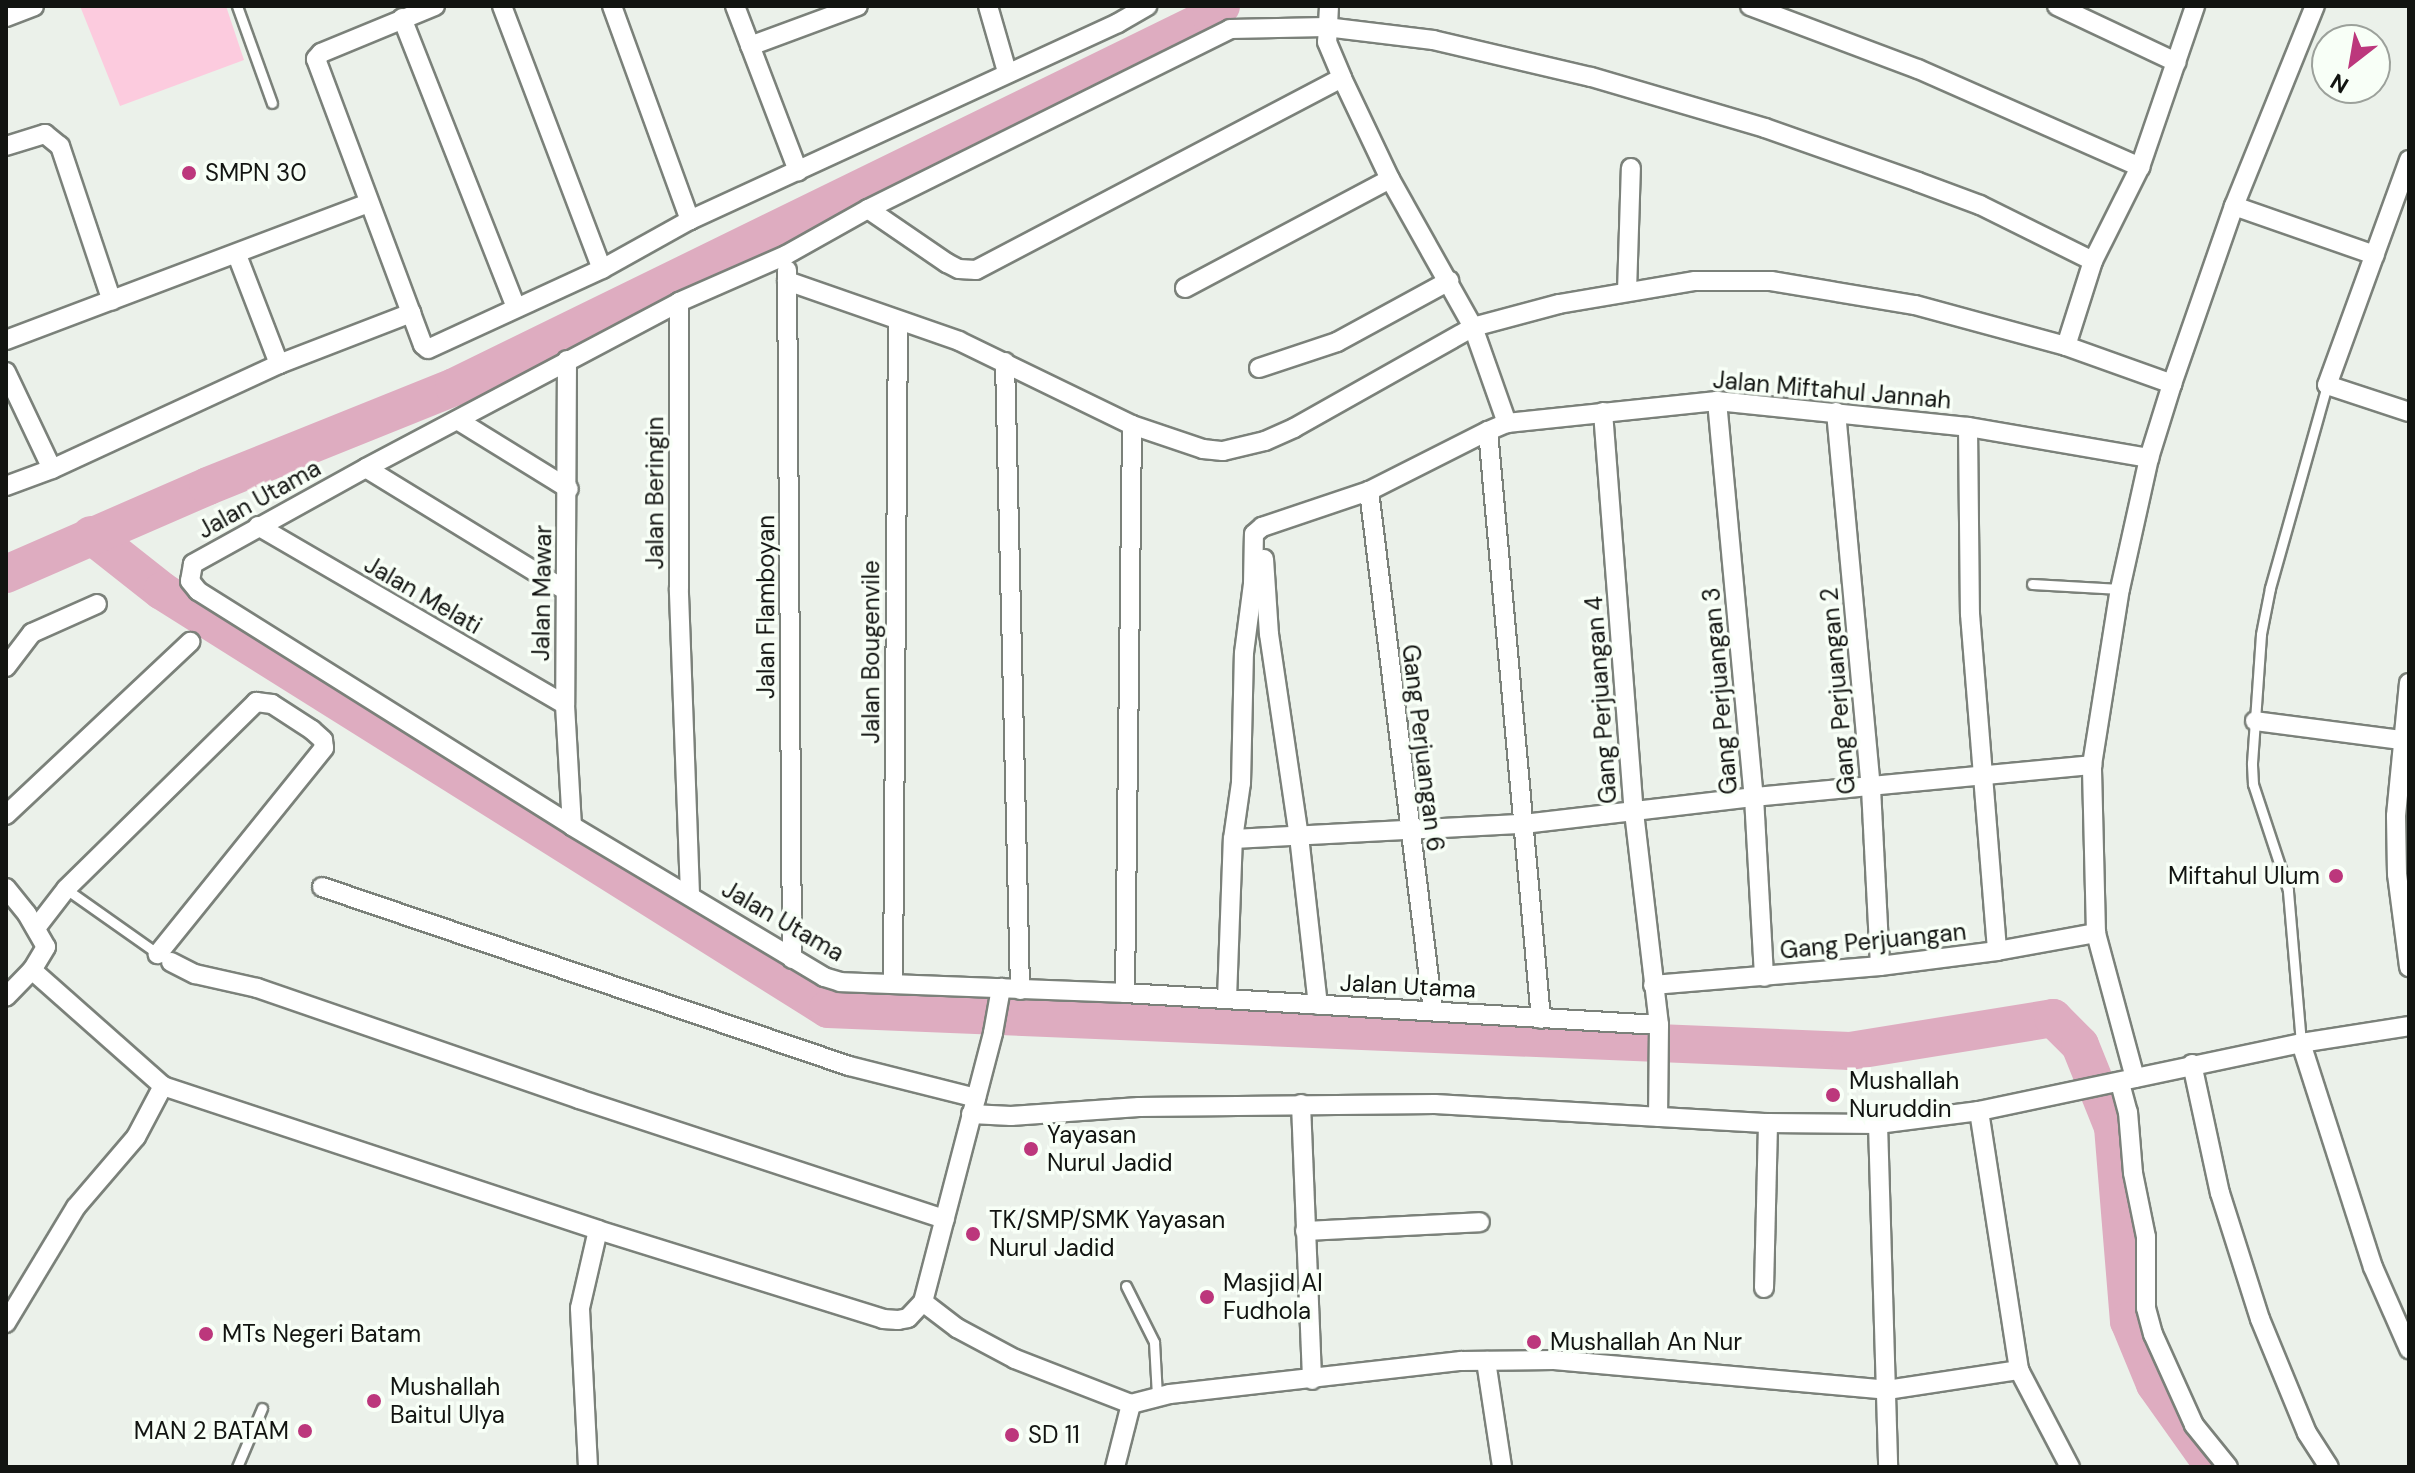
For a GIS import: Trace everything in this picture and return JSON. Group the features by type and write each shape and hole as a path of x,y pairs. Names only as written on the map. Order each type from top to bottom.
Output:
{"street":[{"path":"10,12 34,6"},
{"path":"435,6 321,53 316,59 423,345 431,349 602,269 690,220 1007,72 1115,15 1148,6"},
{"path":"502,6 602,269"},
{"path":"612,6 690,220"},
{"path":"735,6 798,171"},
{"path":"750,46 858,6"},
{"path":"988,6 1007,72"},
{"path":"1329,6 1327,42 1342,78 1390,179 1473,327 1507,423"},
{"path":"1750,6 1918,69 2140,167"},
{"path":"2057,6 2176,62"},
{"path":"2066,346 2093,261 2140,167 2195,6"},
{"path":"2228,1467 2194,1425 2153,1334 2146,1308 2146,1237 2133,1173 2128,1112 2096,933 2092,765 2120,589 2149,458 2234,206 2315,6"},
{"path":"402,18 516,307"},
{"path":"679,302 786,255 868,209 1230,29 1326,27 1433,40 1677,101 1980,205 2093,261"},
{"path":"868,209 947,263 959,269 976,270 1342,78"},
{"path":"6,146 45,134 60,146 112,301"},
{"path":"2409,160 2327,385 2409,412"},
{"path":"1627,292 1631,168"},
{"path":"1185,288 1390,179"},
{"path":"6,340 369,203"},
{"path":"2234,206 2375,255"},
{"path":"237,255 279,364"},
{"name":"Jalan Flamboyan","path":"786,255 792,959"},
{"path":"787,281 1005,362 1132,425 1203,449 1223,451 1245,447 1294,428 1473,327 1559,304 1695,281 1771,281 1915,305 2066,346 2172,384"},
{"path":"1259,368 1337,342 1449,281"},
{"name":"Jalan Utama","path":"679,302 258,526 193,564 190,581 198,591 572,826 832,981 893,983 1000,996 1020,990 1125,993 1433,1011 1659,1030"},
{"name":"Jalan Beringin","path":"679,302 679,588 690,894"},
{"path":"6,486 52,469 279,364 411,313"},
{"name":"Jalan Bougenvile","path":"893,983 898,321"},
{"name":"Jalan Mawar","path":"567,360 569,489 565,705 572,826"},
{"path":"1005,362 1020,990"},
{"path":"6,372 52,469"},
{"name":"Jalan Miftahul Jannah","path":"1257,534 1369,491 1507,423 1717,401 1968,427 2149,458"},
{"name":"Gang Perjuangan 3","path":"1717,401 1754,797 1764,977"},
{"path":"6,418 24,410"},
{"name":"Gang Perjuangan 4","path":"1603,412 1634,812 1659,1030 1658,1117"},
{"name":"Gang Perjuangan 2","path":"1836,412 1871,788 1880,966"},
{"path":"459,421 569,489"},
{"path":"1125,993 1132,425"},
{"path":"1968,427 1967,547 1981,777 1997,951"},
{"path":"1488,431 1541,1019"},
{"path":"366,468 565,590"},
{"name":"Gang Perjuangan 6","path":"1369,491 1433,1011"},
{"name":"Jalan Melati","path":"258,526 565,705"},
{"path":"1257,534 1299,836 1318,1005"},
{"path":"1227,999 1233,839 1241,783 1244,653 1257,534"},
{"path":"6,667 32,633 97,604"},
{"path":"6,815 190,642"},
{"path":"2409,683 2396,816 2397,874 2409,967"},
{"path":"36,928 66,889 256,702 272,704 312,730 323,740 324,748 164,958 195,974 257,988 579,1099 945,1219"},
{"path":"2255,721 2402,740"},
{"path":"1233,839 1524,824 1754,797 2092,765"},
{"path":"322,887 849,1066 1011,1116 1139,1107 1301,1104 1497,1106 1768,1123 1878,1124 1979,1111 2123,1082 2192,1064 2409,1026"},
{"path":"6,888 46,947 32,970 6,997"},
{"name":"Gang Perjuangan","path":"1653,985 1880,966 1997,951 2096,933"},
{"path":"32,970 163,1086 598,1230 883,1319 908,1318 923,1302 1000,996"},
{"path":"2301,1043 2373,1267 2409,1349"},
{"path":"2192,1064 2220,1193 2260,1319 2307,1433 2329,1467"},
{"path":"6,1323 76,1207 136,1137 163,1086"},
{"path":"1301,1104 1312,1380"},
{"path":"1979,1111 2019,1370 2070,1467"},
{"path":"1764,1288 1768,1123"},
{"path":"1878,1124 1888,1467"},
{"path":"1305,1231 1480,1222"},
{"path":"588,1467 580,1308 598,1230"},
{"path":"923,1302 957,1328 1015,1359 1131,1404 1157,1396 1486,1361 1554,1360 1887,1390 2019,1370"},
{"path":"1486,1361 1502,1467"},
{"path":"1115,1467 1131,1404"}],"lane":[{"path":"237,6 272,103"},
{"path":"2301,1043 2288,890 2253,784 2255,721 2261,634 2270,588 2327,385"},
{"path":"2032,584 2120,589"},
{"path":"66,889 164,958"},
{"path":"1126,1286 1154,1342 1157,1396"},
{"path":"237,1467 262,1408"}],"shaded area":[{"path":"80,6 226,6 244,60 120,106"}],"waterway":[{"path":"6,574 208,486 454,387 1211,17 1221,6"},
{"path":"91,535 162,591 828,1009 1850,1051 2053,1018 2080,1045 2113,1127 2129,1321 2155,1384 2214,1467"}],"place":[{"name":"SMPN 30","path":"189,173"},
{"name":"Miftahul Ulum","path":"2336,876"},
{"name":"Mushallah Nuruddin","path":"1833,1095"},
{"name":"Yayasan Nurul Jadid","path":"1031,1149"},
{"name":"TK/SMP/SMK Yayasan Nurul Jadid","path":"973,1234"},
{"name":"Masjid Al Fudhola","path":"1207,1297"},
{"name":"MTs Negeri Batam","path":"206,1334"},
{"name":"Mushallah An Nur","path":"1534,1342"},
{"name":"Mushallah Baitul Ulya","path":"374,1401"},
{"name":"MAN 2 BATAM","path":"305,1431"},
{"name":"SD 11","path":"1012,1435"}]}
